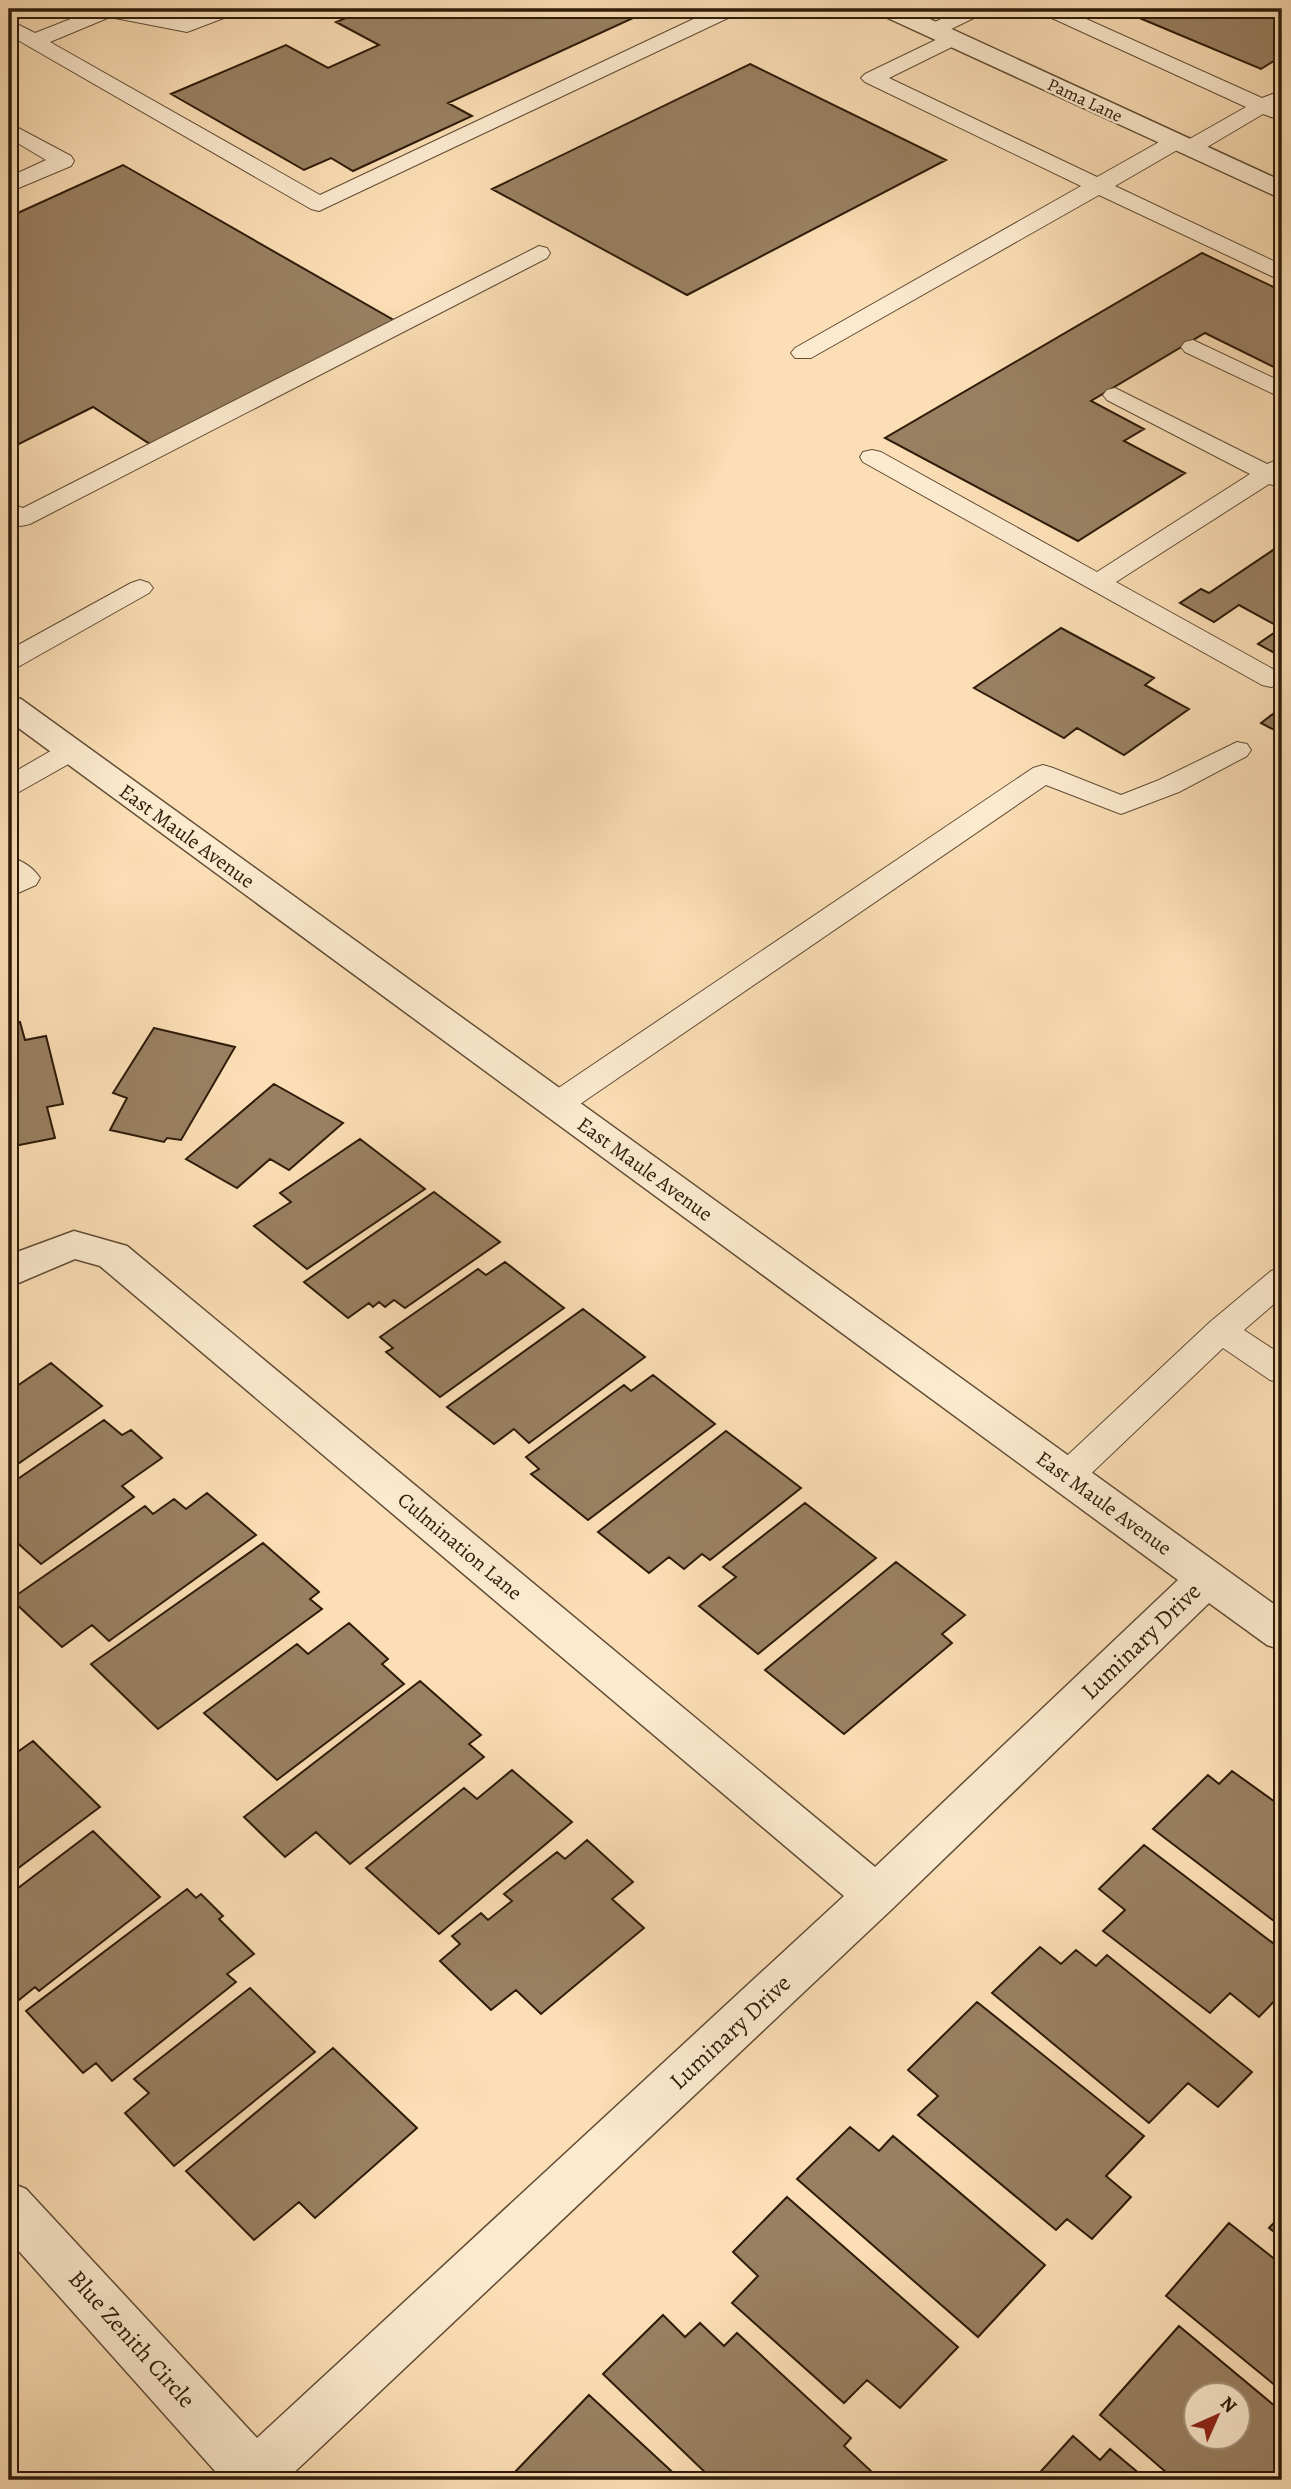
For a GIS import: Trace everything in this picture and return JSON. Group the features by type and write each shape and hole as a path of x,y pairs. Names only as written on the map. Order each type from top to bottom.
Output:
{"street":[{"name":"Pama Lane","path":"888,9 1282,191"},
{"name":"East Maule Avenue","path":"9,706 1282,1633"},
{"name":"Culmination Lane","path":"18,1267 74,1245 113,1256 876,1895"},
{"name":"Luminary Drive","path":"252,2477 876,1895 1207,1578"},
{"name":"Blue Zenith Circle","path":"9,2205 252,2477"}],"lane":[{"path":"34,41 108,11 187,26 230,9"},
{"path":"977,9 943,34 872,78 1282,274"},
{"path":"1048,9 1273,110"},
{"path":"9,26 319,204 721,11"},
{"path":"803,353 1099,185 1183,145 1273,110 1282,95"},
{"path":"9,129 62,161 9,185"},
{"path":"9,510 22,519 539,253"},
{"path":"1193,347 1282,391"},
{"path":"1115,395 1278,473"},
{"path":"872,457 1271,679"},
{"path":"1097,583 1278,473"},
{"path":"9,661 140,588"},
{"path":"556,1105 1042,774 1121,805 1169,786 1237,750"},
{"path":"9,786 71,751"},
{"path":"9,866 26,878 9,888"},
{"path":"1067,1476 1221,1331 1282,1279"},
{"path":"1221,1331 1282,1371"}],"building":[{"path":"368,9 610,9 631,19 448,103 472,116 353,171 331,158 304,170 171,94 286,45 328,68 379,45 336,22"},
{"path":"1118,9 1282,9 1282,56 1261,69"},
{"path":"750,64 946,160 687,295 492,189"},
{"path":"123,165 397,322 153,446 93,407 9,449 9,217"},
{"path":"1202,253 1282,291 1282,371 1205,333 1091,401 1144,429 1124,441 1185,473 1078,541 885,438"},
{"path":"1282,544 1282,657 1258,644 1281,628 1239,605 1214,622 1180,603 1201,589 1209,593"},
{"path":"1061,628 1154,678 1145,685 1189,709 1124,755 1077,728 1064,738 974,688"},
{"path":"1282,707 1282,734 1261,723"},
{"path":"20,1022 25,1040 46,1036 63,1104 47,1107 55,1138 9,1147 9,1024"},
{"path":"154,1028 235,1047 181,1140 167,1138 164,1142 110,1130 127,1098 113,1093"},
{"path":"274,1084 343,1123 289,1170 270,1159 237,1188 186,1159"},
{"path":"360,1139 425,1189 307,1269 254,1226 291,1202 280,1193"},
{"path":"434,1192 500,1242 405,1308 394,1300 385,1307 379,1302 373,1307 369,1303 348,1318 304,1282"},
{"path":"505,1262 564,1308 440,1397 386,1352 393,1348 380,1337 478,1269 486,1275"},
{"path":"583,1309 645,1357 529,1443 514,1429 494,1444 447,1407"},
{"path":"51,1363 102,1406 9,1470 9,1388 11,1390"},
{"path":"653,1375 715,1424 588,1520 531,1474 539,1469 526,1457 624,1385 631,1391"},
{"path":"104,1420 122,1435 131,1430 162,1458 122,1486 134,1497 41,1564 13,1539 9,1542 9,1485"},
{"path":"726,1431 801,1488 710,1560 702,1554 684,1569 669,1557 649,1573 598,1532"},
{"path":"207,1493 256,1535 109,1641 92,1625 62,1647 11,1599 145,1506 153,1514 174,1499 186,1509"},
{"path":"805,1503 876,1558 758,1654 699,1606 736,1577 723,1567"},
{"path":"263,1543 319,1592 310,1599 322,1609 158,1729 91,1664"},
{"path":"896,1562 965,1615 942,1634 952,1643 844,1734 765,1670"},
{"path":"349,1623 388,1659 382,1664 404,1684 277,1780 204,1713 297,1644 308,1654"},
{"path":"420,1681 481,1735 469,1744 484,1757 350,1864 316,1832 285,1857 244,1817"},
{"path":"33,1741 100,1807 9,1875 9,1758"},
{"path":"512,1770 572,1822 439,1934 366,1868 464,1788 477,1799"},
{"path":"1232,1771 1282,1807 1282,1927 1153,1829 1208,1775 1219,1784"},
{"path":"93,1831 160,1897 39,1991 35,1987 19,2000 9,1990 9,1895"},
{"path":"587,1840 633,1882 612,1899 644,1928 541,2014 516,1990 491,2010 440,1961 460,1944 452,1936 481,1913 488,1920 512,1901 504,1894 557,1852 565,1859"},
{"path":"1144,1845 1282,1950 1282,1993 1259,2017 1230,1993 1210,2013 1103,1931 1125,1910 1099,1889"},
{"path":"187,1889 196,1898 201,1894 223,1916 219,1919 254,1954 227,1974 236,1982 112,2081 96,2063 83,2073 26,2011"},
{"path":"1040,1947 1061,1964 1076,1950 1096,1966 1107,1955 1252,2072 1218,2107 1188,2083 1149,2123 992,1993"},
{"path":"250,1988 315,2052 174,2166 125,2113 149,2093 134,2079"},
{"path":"977,2002 1144,2136 1106,2176 1131,2197 1092,2239 1067,2219 1056,2230 918,2115 938,2096 908,2070"},
{"path":"333,2048 417,2128 315,2218 299,2202 254,2240 186,2171"},
{"path":"850,2127 879,2151 893,2136 1045,2265 978,2337 797,2179"},
{"path":"787,2197 958,2347 900,2408 867,2380 844,2403 732,2303 758,2276 733,2252"},
{"path":"1282,2214 1282,2238 1269,2228"},
{"path":"1229,2223 1282,2265 1282,2391 1166,2296"},
{"path":"663,2315 685,2337 700,2323 724,2346 737,2333 851,2438 844,2446 872,2472 864,2480 713,2480 603,2374"},
{"path":"1179,2326 1244,2380 1182,2380 1182,2450 1252,2450 1252,2387 1282,2412 1282,2480 1175,2480 1100,2415"},
{"path":"589,2395 681,2480 520,2480 513,2474"},
{"path":"1073,2436 1100,2460 1110,2449 1147,2480 1033,2480"}]}
